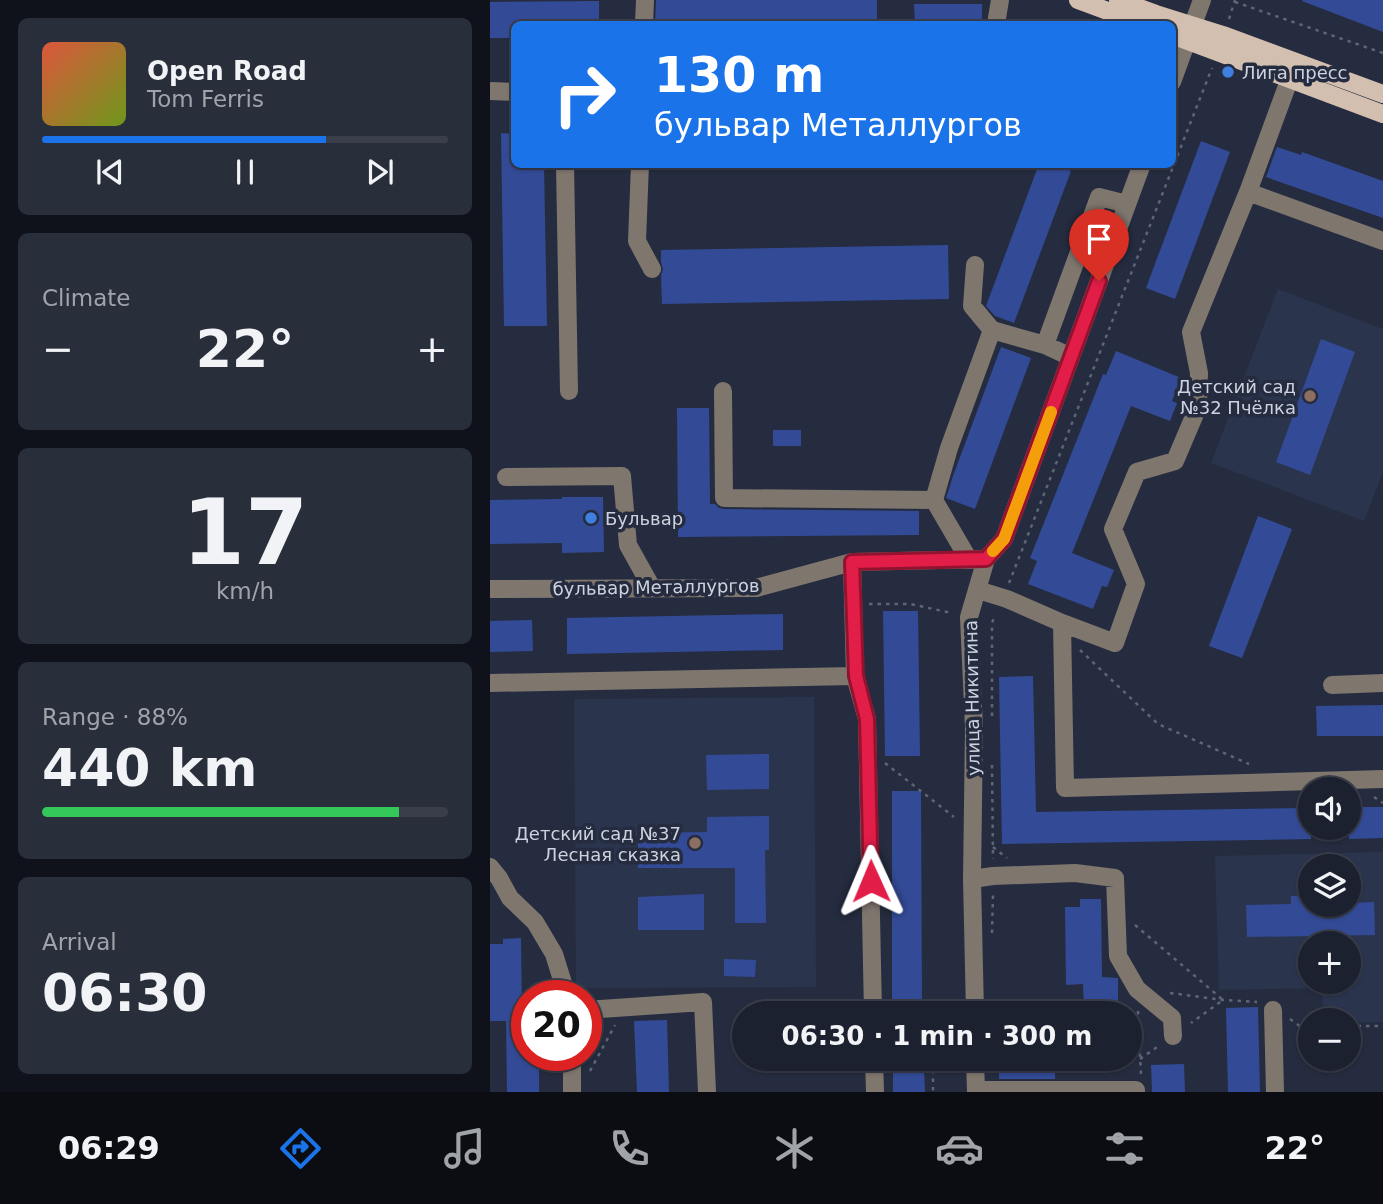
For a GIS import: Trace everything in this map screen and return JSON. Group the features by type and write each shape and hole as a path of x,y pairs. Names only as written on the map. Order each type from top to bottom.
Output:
{"main road":[{"path":"1078,0 1135,21"},
{"path":"1118,0 1159,21"},
{"path":"1184,34 1220,44 1293,71 1383,114"},
{"path":"1293,71 1383,94"}],"street":[{"path":"644,21 645,0"},
{"path":"996,21 1000,0"},
{"path":"1176,66 1184,34 1202,0"},
{"path":"978,590 1003,597 1062,628 1115,643 1136,584 1112,529 1136,472 1175,461 1198,407 1199,373 1191,332 1293,71"},
{"path":"490,92 511,92"},
{"path":"565,168 569,391"},
{"path":"640,168 637,242 652,269"},
{"name":"улица Никитина","path":"975,1001 972,879 974,728 969,617 978,590 977,560 1004,539 1140,168"},
{"path":"1248,191 1383,241"},
{"path":"1045,345 1098,197 1127,204"},
{"path":"975,265 972,306 992,331 1045,345 1071,356"},
{"path":"933,500 948,448 992,331"},
{"path":"723,390 724,498 933,500"},
{"path":"506,477 622,476 628,545 652,588"},
{"path":"933,500 977,560"},
{"name":"бульвар Металлургов","path":"490,589 756,588 852,562 977,560"},
{"path":"852,562 856,676 867,719 873,1001"},
{"path":"1062,628 1065,788 1383,779"},
{"path":"490,683 856,676"},
{"path":"1332,685 1383,683"},
{"path":"490,867 510,898 535,922 554,954 562,980"},
{"path":"972,879 1075,873 1115,878 1118,956 1137,989 1172,1018 1173,1036"},
{"path":"602,1009 703,1002 707,1092"},
{"path":"1271,1009 1275,1092"},
{"path":"874,1071 875,1092"},
{"path":"975,1071 976,1091 1136,1090 1139,1087"}],"path":[{"path":"1176,156 1235,1 1383,54"},
{"path":"992,721 992,623 1171,168"},
{"path":"853,604 910,604 969,617"},
{"path":"1062,628 1158,724 1253,766"},
{"path":"868,749 972,831"},
{"path":"992,763 992,944"},
{"path":"993,847 1028,875"},
{"path":"1116,908 1223,1000"},
{"path":"1139,1087 1137,989 1271,1009 1298,1026"},
{"path":"579,1086 626,1007"},
{"path":"1361,1026 1383,1026"},
{"path":"933,1071 933,1092"}],"shaded area":[{"name":"Детский сад №32 Пчёлка","path":"1278,289 1383,329 1383,472 1364,521 1211,463"},
{"name":"Детский сад №37 Лесная сказка","path":"814,697 816,987 602,988 602,980 576,980 574,699"},
{"path":"1383,852 1383,1022 1361,1023 1361,1008 1323,1008 1322,994 1361,994 1361,931 1298,931 1298,988 1219,990 1215,856 1298,854 1298,917 1361,917 1361,854 1299,854"}],"building":[{"path":"656,0 877,0 877,21 655,21"},
{"path":"1383,0 1383,32 1302,1"},
{"path":"599,1 599,21 511,21 511,38 490,38 490,2"},
{"path":"914,4 982,4 982,21 915,21"},
{"path":"501,133 511,134 511,168 544,168 547,326 504,326"},
{"path":"1201,141 1230,152 1175,299 1146,288"},
{"path":"1277,147 1301,155 1302,152 1383,181 1383,218 1266,177"},
{"path":"1038,168 1064,168 1071,171 1014,323 995,316 986,306"},
{"path":"948,245 949,299 662,304 661,250"},
{"path":"1321,339 1355,352 1310,475 1276,462"},
{"path":"1001,347 1031,358 975,509 946,498"},
{"path":"1116,351 1181,378 1172,401 1177,403 1170,421 1131,406 1072,553 1114,570 1107,587 1102,586 1093,609 1028,584 1037,561 1030,558 1103,374 1106,375"},
{"path":"677,408 709,408 710,504 724,509 919,511 919,535 678,537"},
{"path":"773,430 801,430 801,446 773,446"},
{"path":"603,497 604,552 562,553 562,543 490,544 490,500"},
{"path":"1258,516 1292,529 1242,658 1209,646"},
{"path":"883,611 918,611 920,756 885,756"},
{"path":"783,614 783,650 567,654 567,618"},
{"path":"532,620 533,651 490,652 490,621"},
{"path":"1033,676 1036,812 1298,808 1298,839 1002,844 999,677"},
{"path":"1383,705 1383,736 1317,736 1316,706"},
{"path":"769,754 769,789 707,790 706,755"},
{"path":"892,791 921,791 922,1001 892,1001"},
{"path":"1361,807 1383,807 1383,838 1361,839"},
{"path":"769,816 769,850 765,850 766,923 735,923 735,868 638,868 638,833 707,832 707,817"},
{"path":"704,894 704,930 638,930 638,897"},
{"path":"1291,896 1298,896 1298,917 1361,917 1361,903 1374,902 1375,935 1361,935 1361,931 1298,931 1298,936 1247,937 1246,905 1291,904"},
{"path":"1080,899 1101,899 1102,977 1118,978 1118,1001 1084,1001 1083,984 1066,985 1065,907 1080,907"},
{"path":"521,938 522,980 511,980 511,1071 539,1071 539,1092 507,1092 506,1021 490,1021 490,944 503,944 503,939"},
{"path":"724,959 756,960 755,977 724,976"},
{"path":"1258,1007 1260,1092 1228,1092 1226,1008"},
{"path":"667,1020 669,1092 637,1092 634,1021"},
{"path":"1184,1064 1185,1092 1152,1092 1151,1065"},
{"path":"893,1071 924,1071 925,1092 893,1092"},
{"path":"999,1071 1055,1071 1055,1079 999,1079"}],"slow traffic":[{"path":"993,551 1004,539 1051,412"}],"place":[{"name":"Лига пресс","path":"1228,72"},
{"name":"Детский сад №32 Пчёлка","path":"1310,396"},
{"name":"Бульвар","path":"591,518"},
{"name":"Детский сад №37 Лесная сказка","path":"695,843"}],"route":[{"path":"871,881 867,719 856,676 852,562 986,559 1004,539 1099,281"}]}
